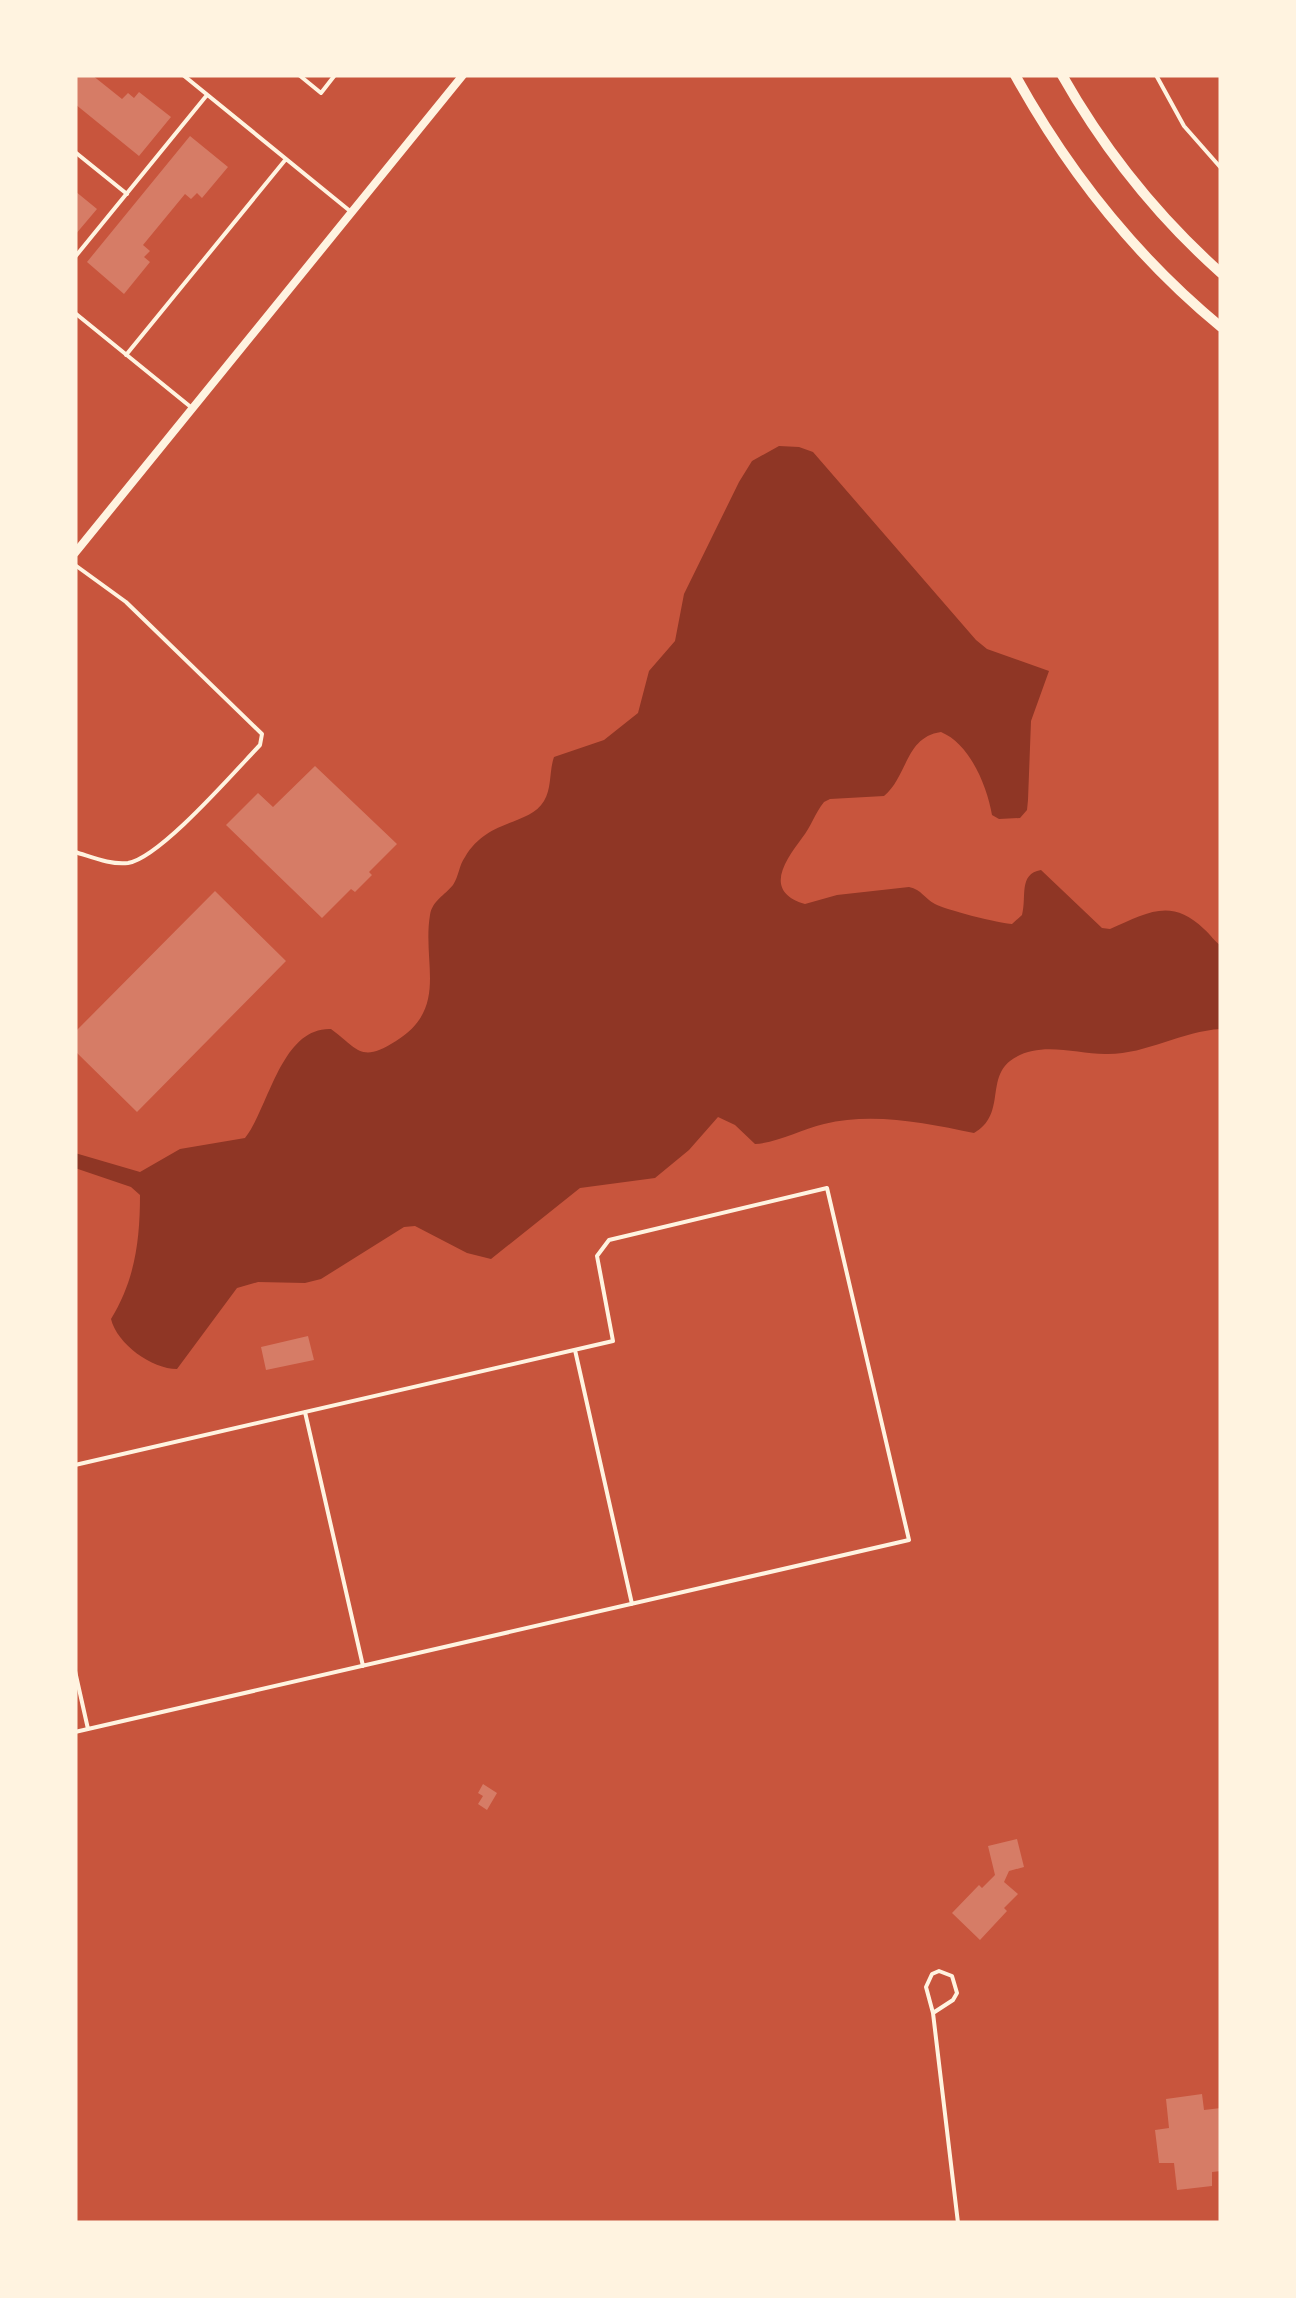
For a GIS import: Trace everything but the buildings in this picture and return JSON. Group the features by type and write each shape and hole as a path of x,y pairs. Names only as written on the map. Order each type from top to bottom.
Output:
{"street":[{"path":"1015,75 1062,154 1109,218 1147,261 1221,327"},
{"path":"1062,75 1114,159 1146,200 1221,273"},
{"path":"75,554 462,77"}],"lane":[{"path":"183,75 352,212"},
{"path":"299,75 321,93 335,75"},
{"path":"1156,75 1184,126 1221,168"},
{"path":"75,257 207,95"},
{"path":"75,152 127,194"},
{"path":"126,355 286,159"},
{"path":"75,314 192,408"},
{"path":"75,564 126,602 262,734 260,745 154,852 130,863 106,862 75,852"},
{"path":"75,1465 613,1341 597,1256 609,1240 828,1188 909,1540 75,1732"},
{"path":"575,1350 632,1604"},
{"path":"305,1412 363,1666"},
{"path":"75,1671 88,1729"},
{"path":"933,2013 957,1993 957,1985 947,1972 939,1971 928,1980 928,1999 933,2013 958,2223"}],"shaded area":[{"path":"779,446 813,452 976,640 987,649 1049,671 1031,721 1027,810 1020,818 999,819 992,815 986,791 969,756 941,732 929,735 913,749 884,796 824,802 785,865 781,874 784,891 805,904 837,895 909,887 940,906 1012,924 1022,915 1026,881 1041,870 1102,928 1110,929 1158,911 1181,913 1221,946 1221,1029 1122,1053 1046,1049 1021,1054 1003,1069 990,1117 974,1133 918,1123 861,1119 824,1124 755,1144 735,1125 718,1117 689,1150 655,1178 580,1188 491,1259 467,1253 415,1226 404,1227 321,1279 305,1283 258,1282 237,1288 177,1369 157,1365 137,1353 120,1337 111,1319 126,1290 134,1259 140,1195 131,1187 75,1168 75,1153 140,1172 180,1149 245,1138 278,1072 300,1041 314,1032 331,1029 355,1048 367,1052 384,1048 412,1028 428,1000 428,933 433,906 453,885 474,844 496,829 529,815 544,801 554,757 604,740 638,713 649,671 675,641 684,594 739,482 752,461"}]}
